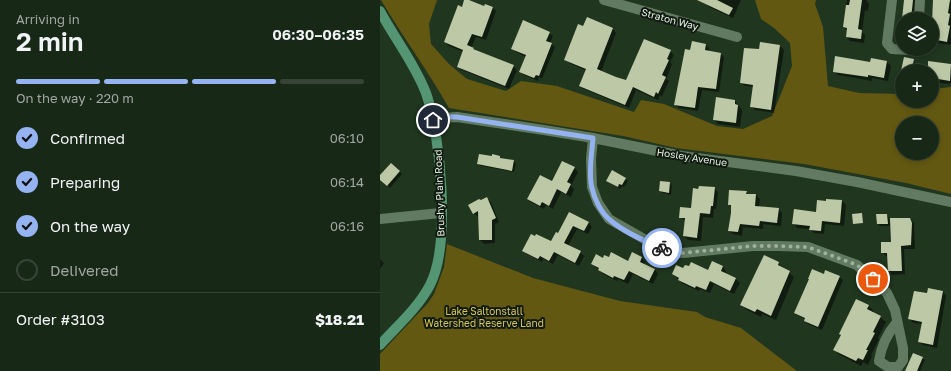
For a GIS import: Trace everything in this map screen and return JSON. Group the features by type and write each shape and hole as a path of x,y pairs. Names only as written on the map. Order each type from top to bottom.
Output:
{"main road":[{"name":"Brushy Plain Road","path":"380,11 418,76 426,93 433,120 439,154 441,213 439,253 436,268 430,284 420,300 380,345"}],"street":[{"name":"Straton Way","path":"604,0 737,37"},
{"path":"892,0 887,43 892,49 895,49"},
{"path":"919,12 920,0"},
{"name":"Hosley Avenue","path":"433,120 457,117 593,138 682,156 796,171 951,202"},
{"path":"593,138 591,159 592,187 598,203 609,219 633,234 669,251 683,253 753,246 778,246 808,247 832,255 857,265 887,293 895,310 897,322"},
{"path":"380,219 441,213"}],"green space":[{"path":"381,0 437,0 429,24 431,44 449,64 467,79 506,91 521,81 557,86 634,112 641,100 664,104 717,126 743,129 772,116 792,66 790,43 774,28 761,19 755,0 816,0 815,4 823,27 828,86 859,93 895,94 895,108 939,108 939,88 951,87 951,194 906,183 804,164 676,148 623,136 449,108"},
{"name":"Lake Saltonstall Watershed Reserve Land","path":"447,244 533,278 620,301 697,312 705,317 741,328 797,371 380,371 380,354 428,303 434,294 444,267"}],"building":[{"path":"464,0 493,7 482,37 472,34 467,45 474,48 473,49 514,65 505,86 457,67 463,50 444,42 458,5 462,7"},
{"path":"697,0 717,0 733,8 729,15"},
{"path":"850,0 862,0 858,29 862,30 861,39 846,37 847,28 843,27 846,5 849,5"},
{"path":"904,0 913,0 912,12 903,12"},
{"path":"933,0 950,0 948,25 950,26 947,42 939,40 939,12 932,12"},
{"path":"587,17 613,28 597,69 616,77 626,80 644,39 671,50 667,59 669,60 662,75 666,77 658,94 656,92 654,97 633,87 625,105 579,86 586,69 564,60 578,24 583,26"},
{"path":"523,20 550,32 546,41 552,43 539,76 536,75 534,78 519,72 526,55 511,49"},
{"path":"692,41 706,44 705,50 721,53 716,89 698,87 695,108 674,105 685,49 690,50"},
{"path":"760,42 780,45 771,110 750,107 753,85 740,83 744,48 759,49"},
{"path":"835,56 870,62 871,58 887,61 884,78 833,72"},
{"path":"904,57 914,59 913,64 902,64"},
{"path":"928,61 951,64 950,81 939,79 939,64 928,64"},
{"path":"716,97 735,100 735,104 738,105 736,123 713,120"},
{"path":"479,154 492,156 492,154 500,156 500,158 514,160 512,171 477,164"},
{"path":"562,161 575,167 567,182 571,184 566,194 557,189 549,206 542,202 540,206 527,199 540,175 552,181"},
{"path":"391,163 400,171 387,186 380,180 380,175"},
{"path":"612,170 626,178 622,185 619,184 618,187 606,181"},
{"path":"660,181 670,182 669,193 659,191"},
{"path":"699,186 715,187 713,206 711,206 710,214 700,213 697,238 683,236 685,218 679,218 680,207 691,208 693,188 698,189"},
{"path":"729,190 747,191 746,194 756,194 755,206 779,208 777,223 760,221 759,226 740,224 738,232 728,231 731,213 731,205 728,205"},
{"path":"487,197 496,218 492,220 492,240 479,240 478,211 473,214 468,205 479,199 481,200"},
{"path":"826,199 842,200 840,223 822,221 821,231 809,230 810,226 792,224 794,209 816,212 817,200 826,201"},
{"path":"569,212 589,222 584,231 573,226 564,243 581,251 575,263 554,252 549,261 540,256 538,259 522,251 531,234 535,236 536,234 551,241 556,232 558,233"},
{"path":"862,213 863,223 853,224 852,214"},
{"path":"876,214 887,214 888,224 877,224"},
{"path":"890,218 910,218 912,223 911,245 901,246 902,271 888,271 887,253 881,253 881,242 891,242"},
{"path":"611,252 628,261 632,252 642,257 640,262 655,269 649,281 629,271 624,280 614,276 613,278 598,270 599,268 591,264 596,254 603,258 604,255 609,257"},
{"path":"764,255 779,262 778,265 790,271 771,316 757,309 755,312 740,305"},
{"path":"712,261 723,266 721,271 736,278 730,291 710,281 706,290 696,286 695,288 678,280 679,278 672,274 676,265 683,268 685,265 689,266 691,262 708,270"},
{"path":"812,269 824,274 825,270 840,276 818,327 804,321 805,318 794,313"},
{"path":"928,288 943,291 933,345 918,342 922,322 908,319 914,291 927,293"},
{"path":"856,299 869,305 867,309 881,316 873,332 875,333 866,350 868,350 863,360 858,358 856,361 833,350"},
{"path":"913,353 923,357 917,371 905,371"}],"way so far":[{"path":"662,248 669,251 683,253 753,246 808,247 857,265 873,279"}],"route":[{"path":"433,120 457,117 593,138 591,159 592,187 598,203 609,219 633,234 662,248"}]}
